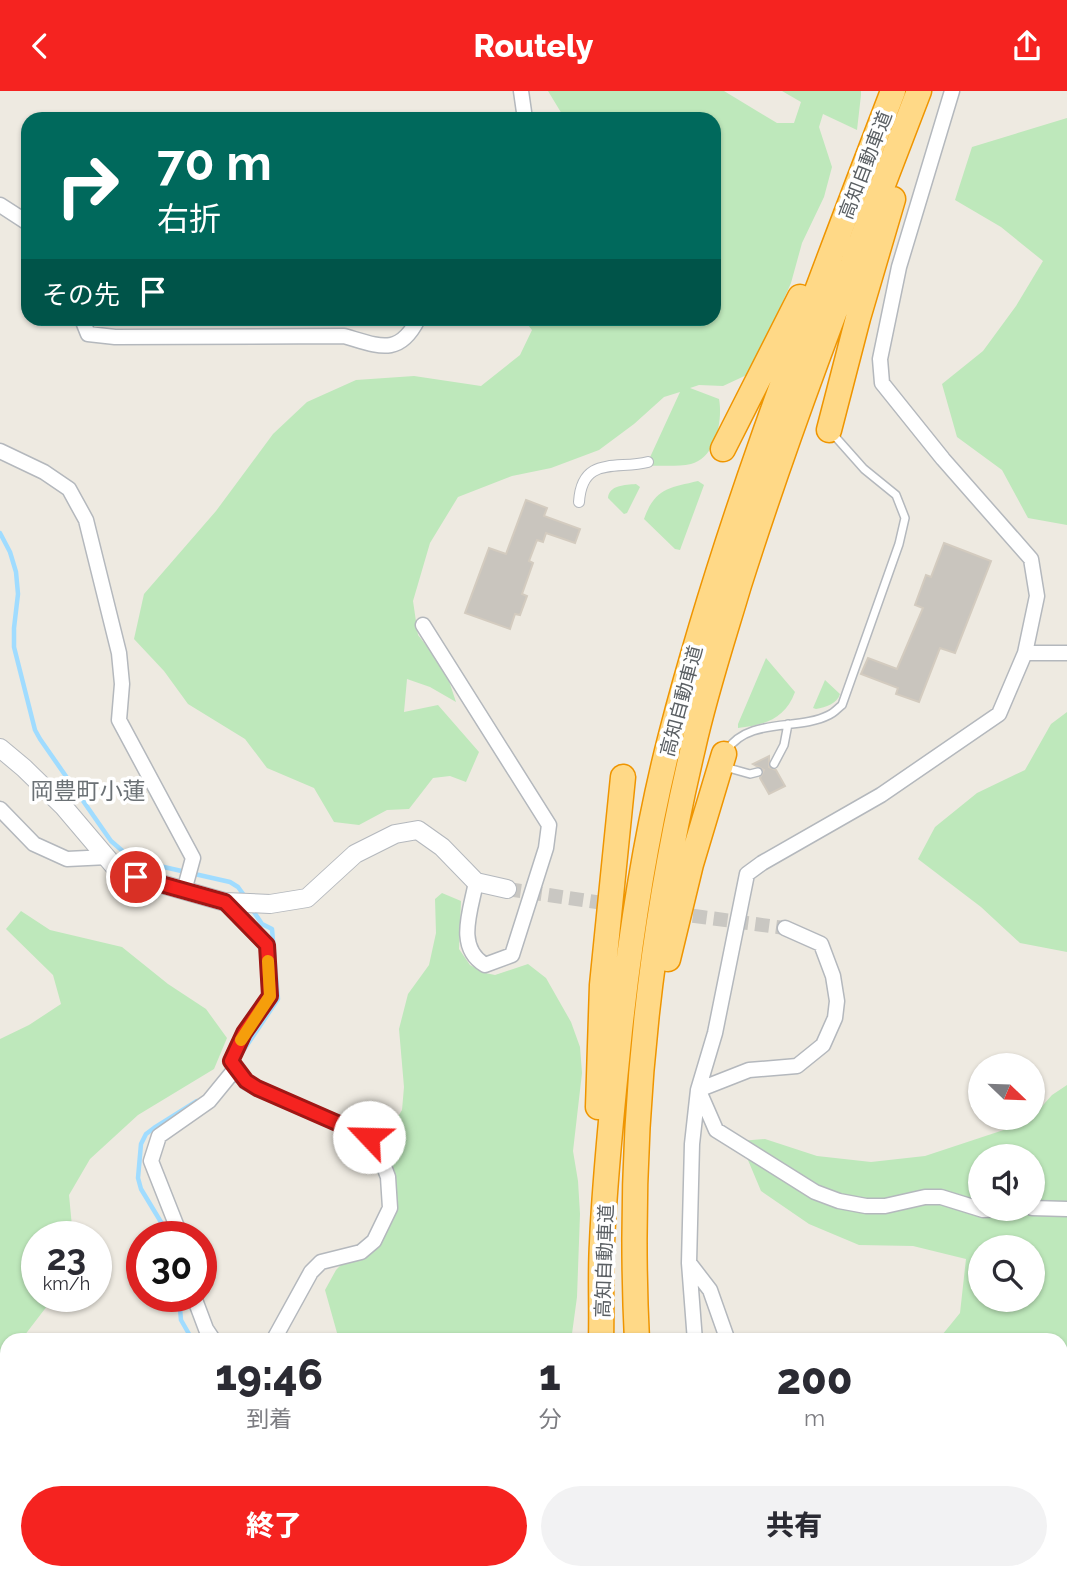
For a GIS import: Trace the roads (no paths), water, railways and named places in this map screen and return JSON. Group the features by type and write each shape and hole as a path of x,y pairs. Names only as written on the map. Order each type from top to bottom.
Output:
{"highway":[{"path":"723,449 815,268 887,91"},
{"name":"高知自動車道","path":"601,1333 602,1244 614,1085 629,951 648,838 670,738 698,636 760,447 893,91"},
{"name":"高知自動車道","path":"637,1333 634,1222 638,1090 654,958 672,843 693,745 725,631 783,452 919,91"},
{"path":"829,430 858,318 926,91"},
{"path":"634,1222 668,959 691,864 722,760"},
{"path":"602,1244 598,1089 602,985 624,777"}],"street":[{"path":"521,91 524,112"},
{"path":"694,1333 689,1263 692,1144 698,1090 715,1033 747,874 771,857 881,795 999,714 1025,653 1037,596 1031,559 943,459 883,383 880,359 898,267 952,91"},
{"path":"0,205 21,218"},
{"path":"85,326 88,334 115,337 344,336 377,346 395,344 410,334 414,326"},
{"path":"0,451 44,471 69,489 86,520 119,653 122,684 119,720 193,858 187,878"},
{"path":"579,502 585,479 596,468 648,462"},
{"path":"424,625 550,825 546,848 512,955 485,965 473,958 467,943 476,882"},
{"path":"1025,653 1067,653"},
{"path":"0,748 24,768 119,872 187,878 232,902 267,945 270,996 244,1033 234,1065 209,1101 159,1136 151,1161 175,1221"},
{"path":"0,809 34,844 67,859 108,857"},
{"path":"232,902 260,904 307,898 355,854 402,832 418,831 442,847 476,882 507,890"},
{"path":"698,1090 749,1070 797,1066 823,1045 835,1018 837,1001 833,976 821,944 785,928"},
{"path":"234,1065 246,1081 257,1088 369,1137 379,1153 388,1177 390,1208 374,1241 361,1252 321,1262 311,1272 277,1333"},
{"path":"698,1090 716,1129 815,1192 839,1201 866,1206 885,1206 925,1197 941,1197 968,1205"},
{"path":"1045,1208 1067,1209"},
{"path":"689,1263 710,1290 725,1333"},
{"path":"200,1312 209,1333"}],"lane":[{"path":"758,772 750,774 722,760 733,740 752,731 829,715 842,705 899,544 905,519 897,495 863,469 829,430"},
{"path":"774,764 784,745 788,724"}],"waterway":[{"path":"0,533 16,572 18,594 14,647 35,730 40,739 111,841 133,860 230,882 238,887 246,898"},
{"path":"237,1060 278,999 272,929 262,924 252,909"},
{"path":"160,1221 141,1189 138,1178 141,1144 146,1134 197,1101"},
{"path":"180,1312 181,1320 188,1333"}],"tunnel":[{"path":"507,889 617,905"},
{"path":"672,913 785,928"}],"district":[{"name":"岡豊町小蓮","path":"88,791"}]}
